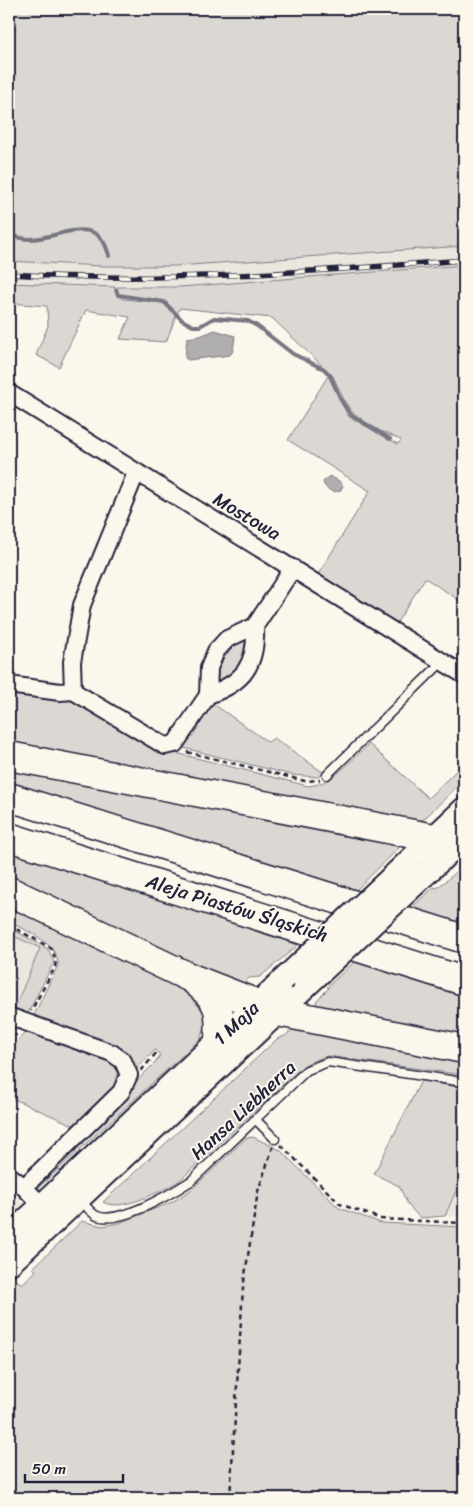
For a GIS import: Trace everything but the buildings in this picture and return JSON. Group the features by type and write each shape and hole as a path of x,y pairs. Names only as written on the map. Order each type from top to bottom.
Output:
{"highway":[{"path":"9,756 455,843"},
{"name":"Aleja Piastów Śląskich","path":"9,797 464,939"},
{"name":"Aleja Piastów Śląskich","path":"9,837 464,981"},
{"path":"9,891 191,978 267,1008 464,1049"},
{"path":"191,978 212,995 219,1009 219,1039"}],"main road":[{"name":"1 Maja","path":"9,1236 42,1206 72,1191 267,1008 283,980 420,865 455,843 464,809"},
{"name":"1 Maja","path":"9,1264 72,1191 219,1039 267,1008 305,987 420,865"}],"street":[{"name":"Mostowa","path":"9,393 464,675"},
{"path":"74,691 72,662 82,605 136,473"},
{"path":"9,685 60,692 74,691 165,746 175,744 208,695 209,668 216,651 227,638 255,626 293,568"},
{"path":"208,695 230,686 243,674 256,649 255,626"},
{"path":"18,1020 112,1053 123,1060 129,1075 121,1092 24,1187"},
{"path":"9,1176 24,1187 42,1206"}],"lane":[{"path":"327,775 442,662"},
{"name":"Hansa Liebherra","path":"72,1191 96,1215 107,1218 143,1207 191,1181 307,1070 328,1062 464,1082"},
{"path":"255,1119 275,1139"}],"path":[{"path":"175,744 184,751 193,754 300,780 320,780 327,775"},
{"path":"9,925 52,948 56,960 55,967 18,1020 18,1030 9,1053"},
{"path":"230,1498 243,1288 258,1191 275,1139 340,1204 381,1219 464,1223"}],"shaded area":[{"path":"9,9 464,9 464,246 176,266 101,266 9,261"},
{"path":"464,246 464,265 180,287 66,286 9,283 9,261 101,266 176,266"},
{"path":"464,265 464,591 459,600 425,578 396,624 317,576 370,491 288,440 328,376 348,416 398,444 401,440 376,429 353,413 345,402 333,376 272,318 180,308 177,314 161,301 119,294 117,287 180,287"},
{"path":"9,283 115,287 117,295 123,299 164,303 176,316 166,342 120,339 130,317 86,310 59,367 36,355 48,326 47,306 9,303"},
{"path":"215,330 235,336 233,351 230,355 188,360 185,358 187,338 200,336"},
{"path":"329,476 339,481 343,486 340,491 327,489 323,482"},
{"path":"250,634 241,670 216,688 212,678 219,653"},
{"path":"9,690 70,698 168,751 308,786 326,781 334,776 369,744 428,798 464,763 464,780 424,819 412,823 9,744"},
{"path":"209,701 268,742 274,738 324,773 318,777 292,775 184,748 182,744"},
{"path":"9,761 401,839 399,848 355,891 9,782"},
{"path":"9,851 298,945 260,977 249,978 237,990 9,883"},
{"path":"464,866 464,927 411,908 434,887 437,888"},
{"path":"9,904 192,992 204,1001 206,1025 200,1039 36,1190 34,1181 156,1062 160,1055 155,1050 134,1072 33,1017 58,965 57,957 47,944 9,922"},
{"path":"9,927 48,949 54,962 27,1015 13,1012 40,948 9,934"},
{"path":"9,934 40,948 9,1024"},
{"path":"354,962 464,997 464,1042 315,1007 317,1000 329,988 327,987"},
{"path":"296,1026 464,1056 464,1075 327,1056 302,1067 179,1181 131,1203 111,1205 103,1202 277,1039 285,1036"},
{"path":"31,1031 119,1064 121,1082 22,1180 73,1125 9,1097 11,1059 14,1049 23,1035"},
{"path":"421,1081 464,1088 464,1172 445,1216 420,1218 408,1205 399,1186 374,1174"},
{"path":"253,1137 280,1150 339,1208 381,1223 464,1227 464,1498 9,1498 9,1286 18,1281 22,1284 36,1271 33,1268 82,1221 102,1226 119,1223 172,1202 191,1190 246,1138"},
{"path":"464,1172 464,1218 445,1216"},
{"path":"9,1191 23,1204 9,1217"}],"waterway":[{"path":"9,232 21,238 35,239 79,230 92,232 102,240 109,256"},
{"path":"116,290 118,295 164,302 182,320 193,326 200,326 214,318 248,321 293,354 324,369 330,375 342,402 351,415 390,439"}],"railway":[{"path":"9,274 180,277 350,269 464,260"}]}
